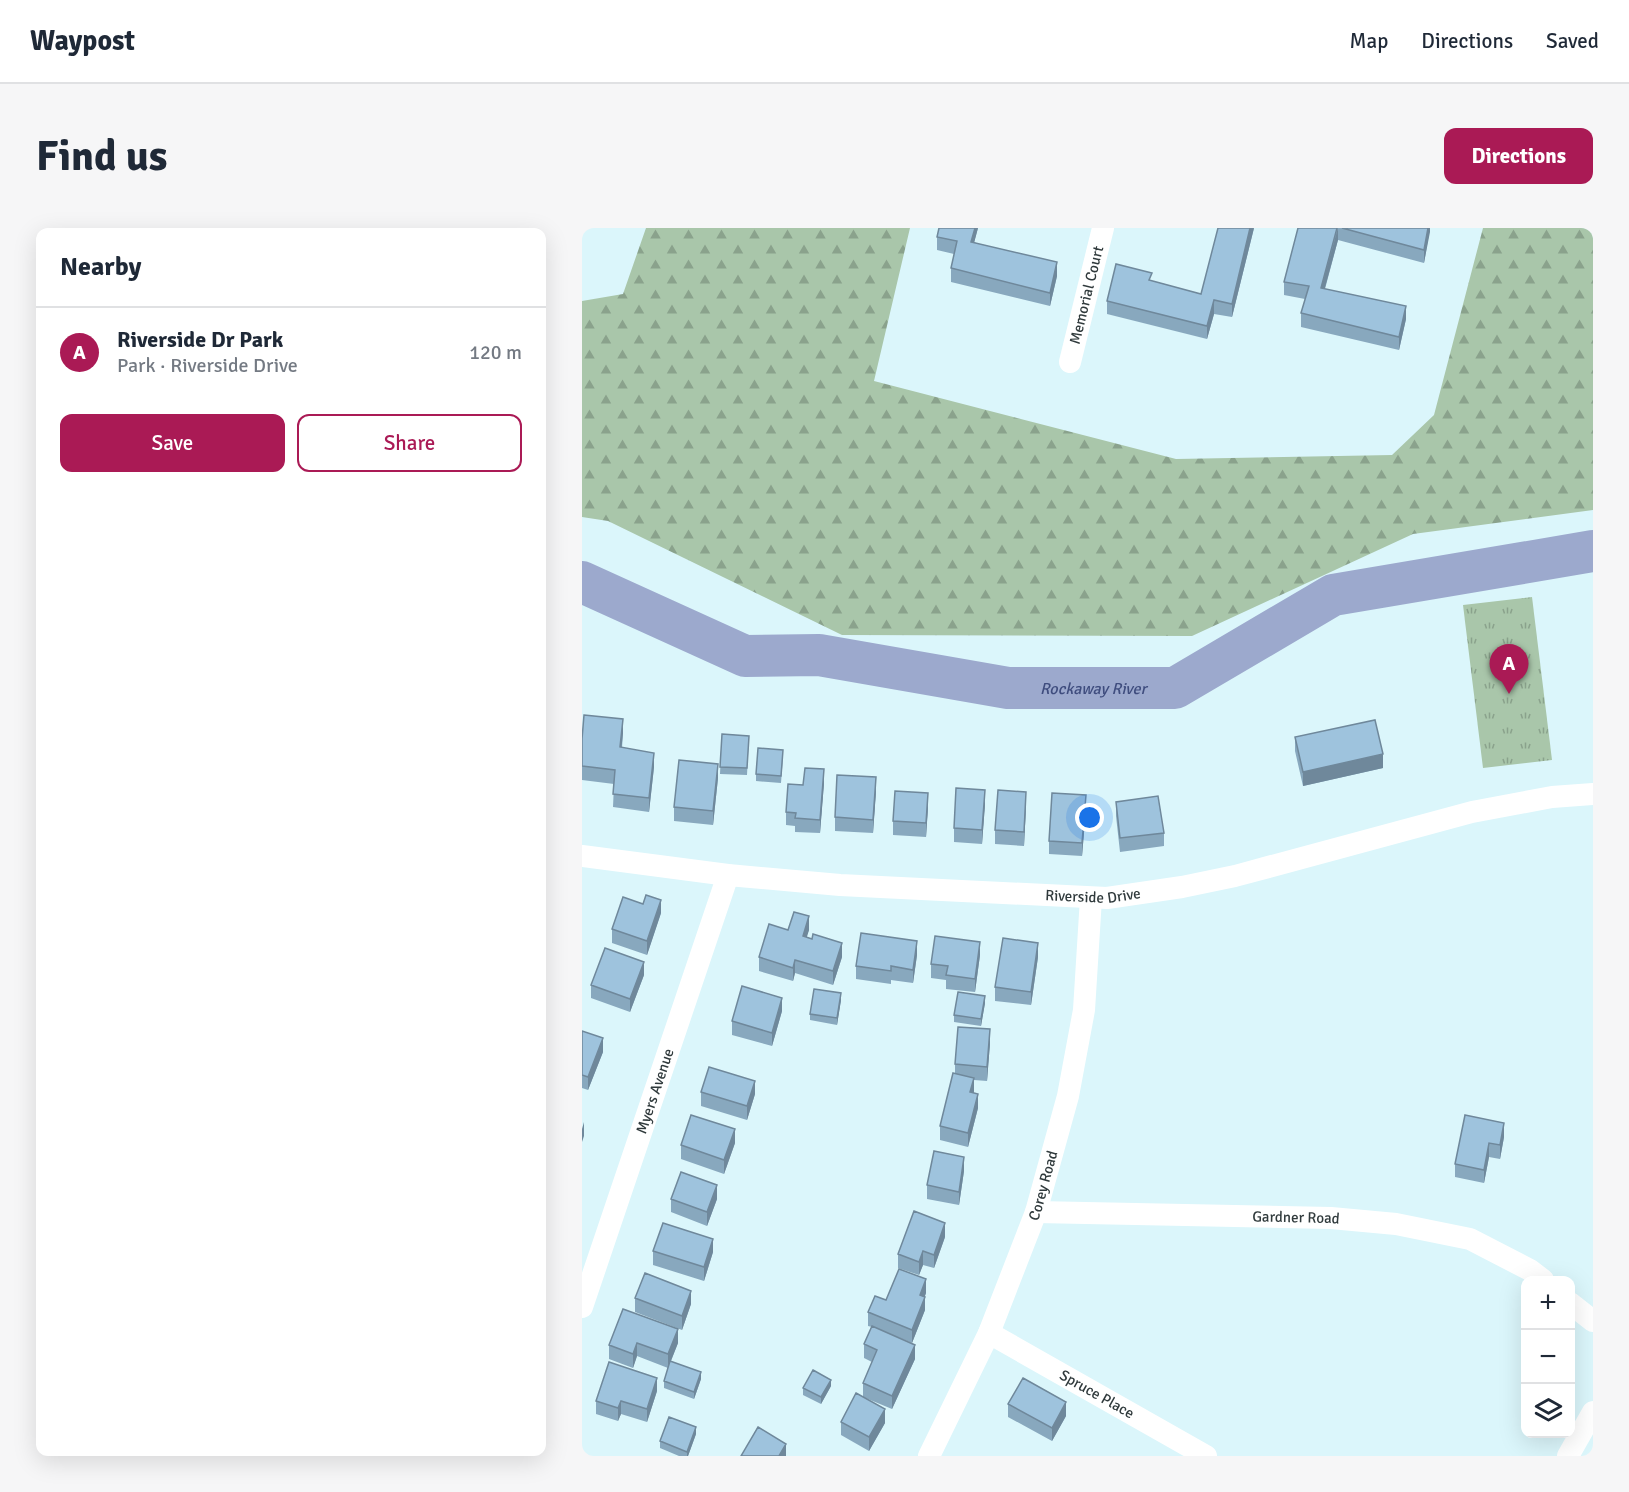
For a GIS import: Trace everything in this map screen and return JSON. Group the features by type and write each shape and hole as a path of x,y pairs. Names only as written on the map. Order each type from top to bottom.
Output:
{"street":[{"name":"Memorial Court","path":"1070,362 1103,228"},
{"name":"Riverside Drive","path":"582,856 728,875 955,892 1107,898 1182,887 1472,812 1552,796 1593,794"},
{"name":"Myers Avenue","path":"582,1306 728,875"},
{"name":"Corey Road","path":"929,1456 989,1334 1036,1212 1068,1096 1084,1010 1091,898"},
{"name":"Gardner Road","path":"1036,1212 1330,1218 1395,1224 1470,1239 1530,1270 1537,1276"},
{"path":"1575,1307 1593,1321"},
{"name":"Spruce Place","path":"989,1334 1206,1456"},
{"path":"1568,1456 1593,1412"}],"green space":[{"path":"646,228 910,228 874,381 1176,459 1392,455 1434,415 1483,228 1593,228 1593,510 1413,534 1192,636 842,635 608,521 582,517 582,301 623,294"},
{"path":"1532,597 1552,760 1483,768 1463,605"}],"building":[{"path":"939,228 975,228 971,242 1057,262 1050,293 951,268 957,241 937,237"},
{"path":"1218,228 1250,228 1232,304 1214,300 1207,326 1107,301 1116,264 1152,273 1149,280 1201,294"},
{"path":"1298,228 1337,228 1321,288 1406,306 1399,337 1301,313 1309,286 1284,282"},
{"path":"1342,228 1428,228 1424,250"},
{"path":"584,715 623,719 620,747 654,753 649,798 613,794 615,770 582,766"},
{"path":"1375,720 1383,754 1303,772 1295,737"},
{"path":"722,734 749,736 747,768 720,767"},
{"path":"758,748 783,750 781,776 756,774"},
{"path":"679,760 718,764 713,811 674,807"},
{"path":"805,768 824,769 820,820 795,818 796,813 786,812 788,784 803,785"},
{"path":"837,775 876,777 873,820 835,817"},
{"path":"956,788 985,790 982,830 954,828"},
{"path":"998,790 1026,792 1024,832 995,830"},
{"path":"895,791 928,793 926,823 893,821"},
{"path":"1052,793 1086,795 1082,843 1049,841"},
{"path":"1158,796 1164,833 1120,838 1116,802"},
{"path":"646,895 661,900 647,941 612,929 623,897 643,904"},
{"path":"794,912 809,916 803,936 812,939 813,934 842,943 833,971 795,960 793,968 759,957 769,924 788,930"},
{"path":"861,933 917,941 913,970 891,966 891,971 856,966"},
{"path":"935,936 980,942 975,979 946,975 948,966 931,964"},
{"path":"1003,938 1038,943 1031,992 995,987"},
{"path":"605,948 644,962 630,999 591,985"},
{"path":"742,986 782,998 772,1033 732,1021"},
{"path":"814,989 841,993 837,1018 810,1014"},
{"path":"958,992 985,996 981,1019 954,1015"},
{"path":"958,1027 990,1029 987,1067 955,1064"},
{"path":"582,1031 603,1038 588,1077 582,1075"},
{"path":"709,1067 755,1081 747,1106 701,1092"},
{"path":"953,1073 974,1078 970,1092 978,1094 968,1133 940,1126"},
{"path":"691,1115 735,1129 724,1160 681,1145"},
{"path":"1465,1115 1504,1123 1500,1145 1489,1143 1484,1170 1455,1164"},
{"path":"934,1151 964,1157 959,1192 927,1185"},
{"path":"681,1172 717,1185 707,1212 671,1199"},
{"path":"914,1211 945,1223 934,1255 923,1251 919,1262 898,1254"},
{"path":"663,1223 713,1239 704,1267 653,1251"},
{"path":"899,1269 926,1279 920,1295 925,1297 912,1330 868,1312 875,1296 886,1300"},
{"path":"645,1273 691,1291 682,1316 635,1298"},
{"path":"623,1309 678,1329 668,1354 637,1343 633,1354 609,1345"},
{"path":"872,1326 915,1345 892,1396 863,1383 877,1350 864,1344"},
{"path":"670,1361 701,1372 694,1392 664,1381"},
{"path":"609,1362 657,1378 647,1409 621,1401 618,1408 596,1401"},
{"path":"813,1370 831,1380 821,1397 803,1388"},
{"path":"1023,1378 1066,1402 1052,1428 1008,1404"},
{"path":"856,1393 885,1409 869,1437 841,1422"},
{"path":"669,1417 696,1427 687,1452 660,1441"},
{"path":"758,1427 786,1444 779,1456 741,1456"}],"waterway":[{"name":"Rockaway River","path":"582,582 745,656 819,655 1008,688 1175,688 1333,595 1593,551"}],"place":[{"name":"Riverside Dr Park","path":"1509,694"}]}
